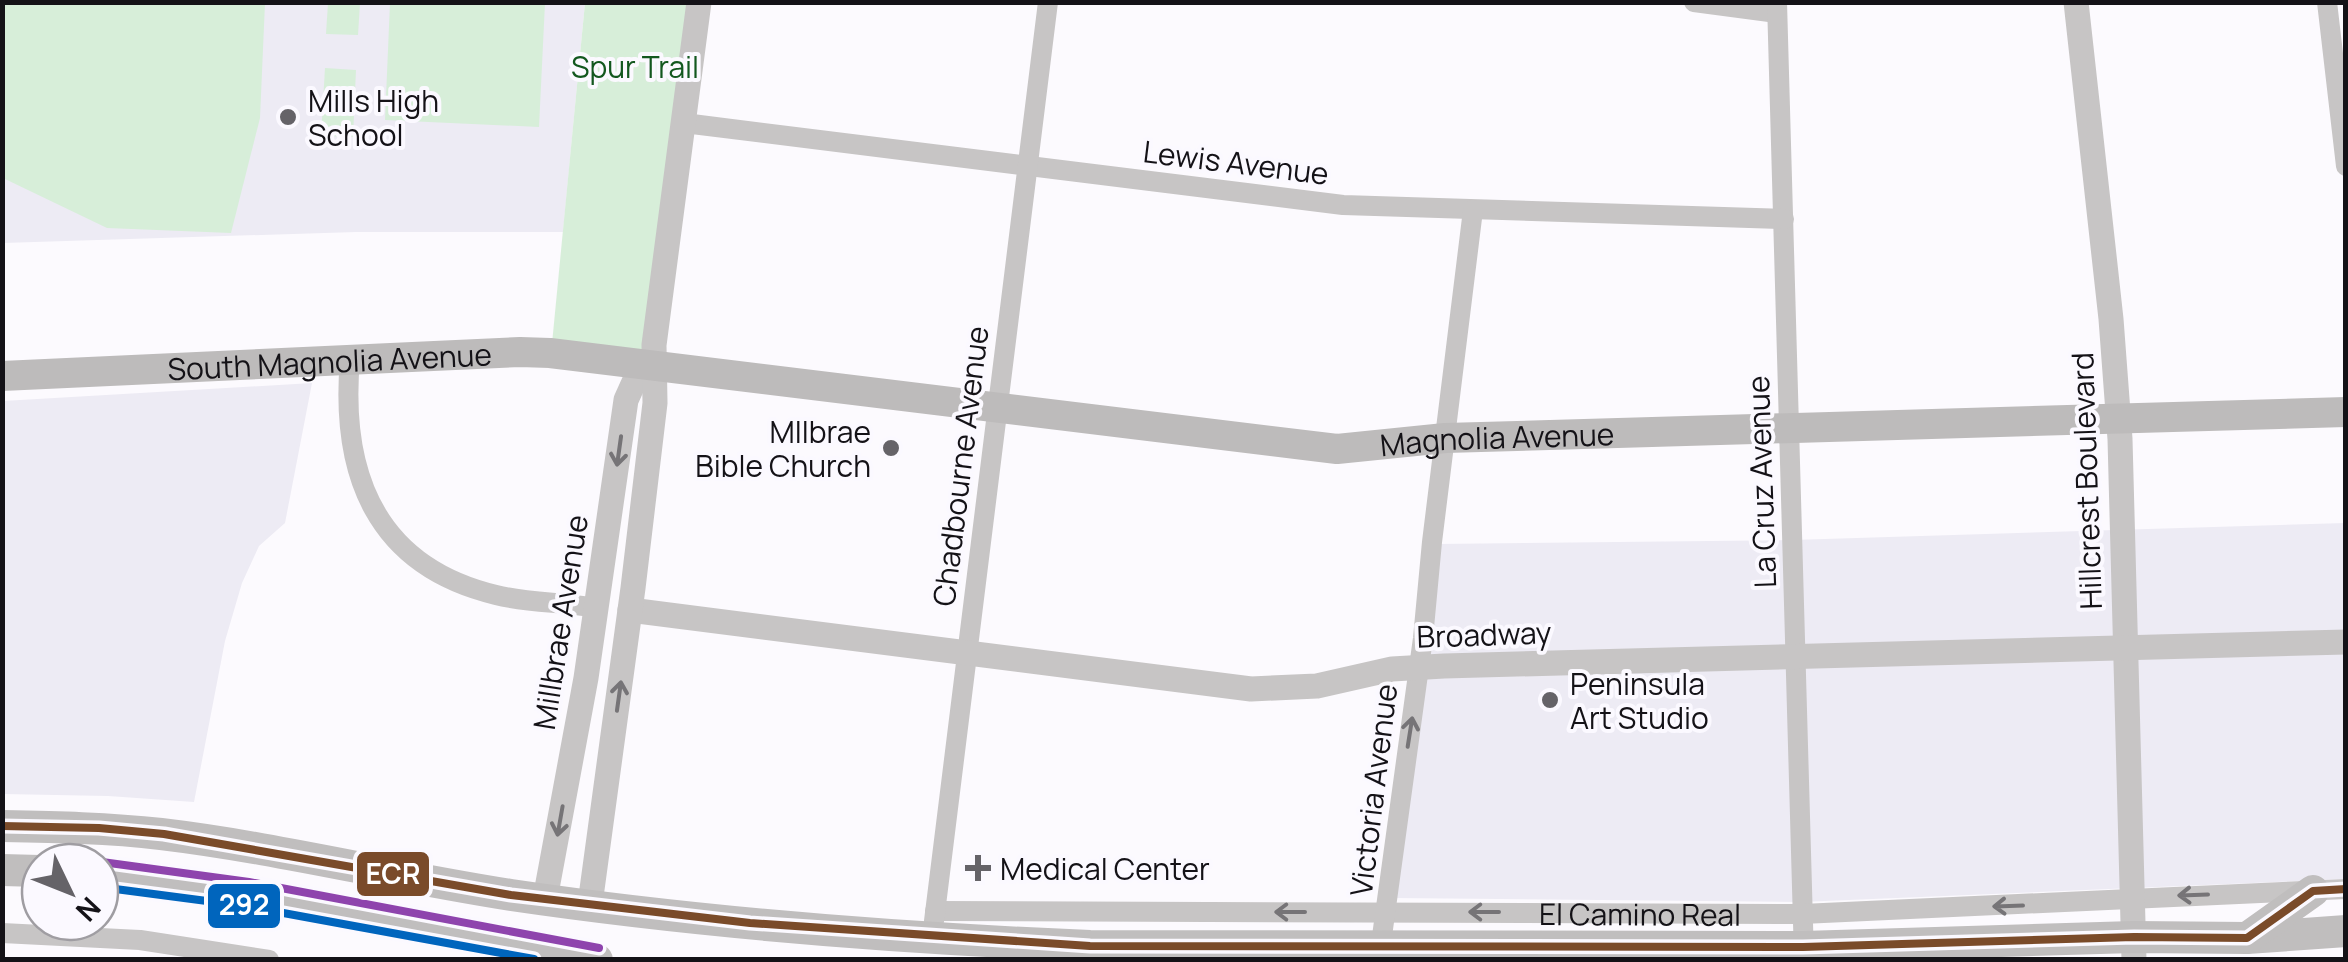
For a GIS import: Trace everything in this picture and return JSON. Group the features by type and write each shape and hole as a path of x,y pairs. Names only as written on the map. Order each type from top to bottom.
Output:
{"main road":[{"name":"South Magnolia Avenue","path":"2,376 520,352 654,365"},
{"name":"Magnolia Avenue","path":"654,365 1315,448 1445,438 2346,412"},
{"name":"El Camino Real","path":"2,826 164,834 545,899 775,925 933,924 1090,946 1380,953 1803,953 2134,948 2346,931"},
{"path":"120,877 247,894 534,954 585,958 590,904"},
{"path":"2247,938 2329,890"},
{"path":"534,954 545,899"}],"street":[{"name":"Millbrae Avenue","path":"590,904 656,404 654,365 699,2"},
{"name":"Chadbourne Avenue","path":"933,924 1048,2"},
{"path":"1694,2 1777,8"},
{"name":"Hillcrest Boulevard","path":"2076,2 2119,419 2134,948"},
{"path":"2327,2 2346,166"},
{"name":"La Cruz Avenue","path":"1777,8 1803,953"},
{"name":"Lewis Avenue","path":"684,123 1343,206 1784,219"},
{"name":"Victoria Avenue","path":"1380,953 1474,210"},
{"path":"350,359 351,442 356,471 368,502 386,529 441,575 469,588 500,596 596,608"},
{"name":"Millbrae Avenue","path":"545,899 596,608 626,400 635,380 654,365"},
{"name":"Broadway","path":"630,610 1251,689 1317,686 1392,669 2346,642"},
{"name":"El Camino Real","path":"933,924 1388,912 1802,914 2329,890"},
{"path":"2,933 140,940 269,960"}],"shaded area":[{"name":"Mills High School","path":"2,3 585,3 563,232 356,232 3,243"},
{"path":"312,383 285,523 259,546 242,583 225,641 194,802 3,794 3,401"},
{"path":"2345,523 2345,879 1801,902 1392,898 1437,544 1792,540"}],"green space":[{"path":"3,2 265,3 260,118 231,233 107,228 5,179"},
{"path":"328,3 360,3 358,35 326,34"},
{"path":"390,3 545,3 539,127 385,120"},
{"name":"Spur Trail","path":"585,3 699,3 654,365 551,354"},
{"path":"325,68 356,70 353,137 321,136"}],"transit line":[{"name":"ECR","path":"2,826 164,834 511,895 750,923 1090,946 1803,947 2134,937 2247,938 2313,891 2346,889"},
{"path":"120,864 249,882 599,948"},
{"name":"292","path":"120,890 245,906 534,959"}],"place":[{"name":"Mills High School","path":"288,117"},
{"name":"Mllbrae Bible Church","path":"891,448"},
{"name":"Peninsula Art Studio","path":"1550,700"},
{"name":"Medical Center","path":"978,868"}]}
